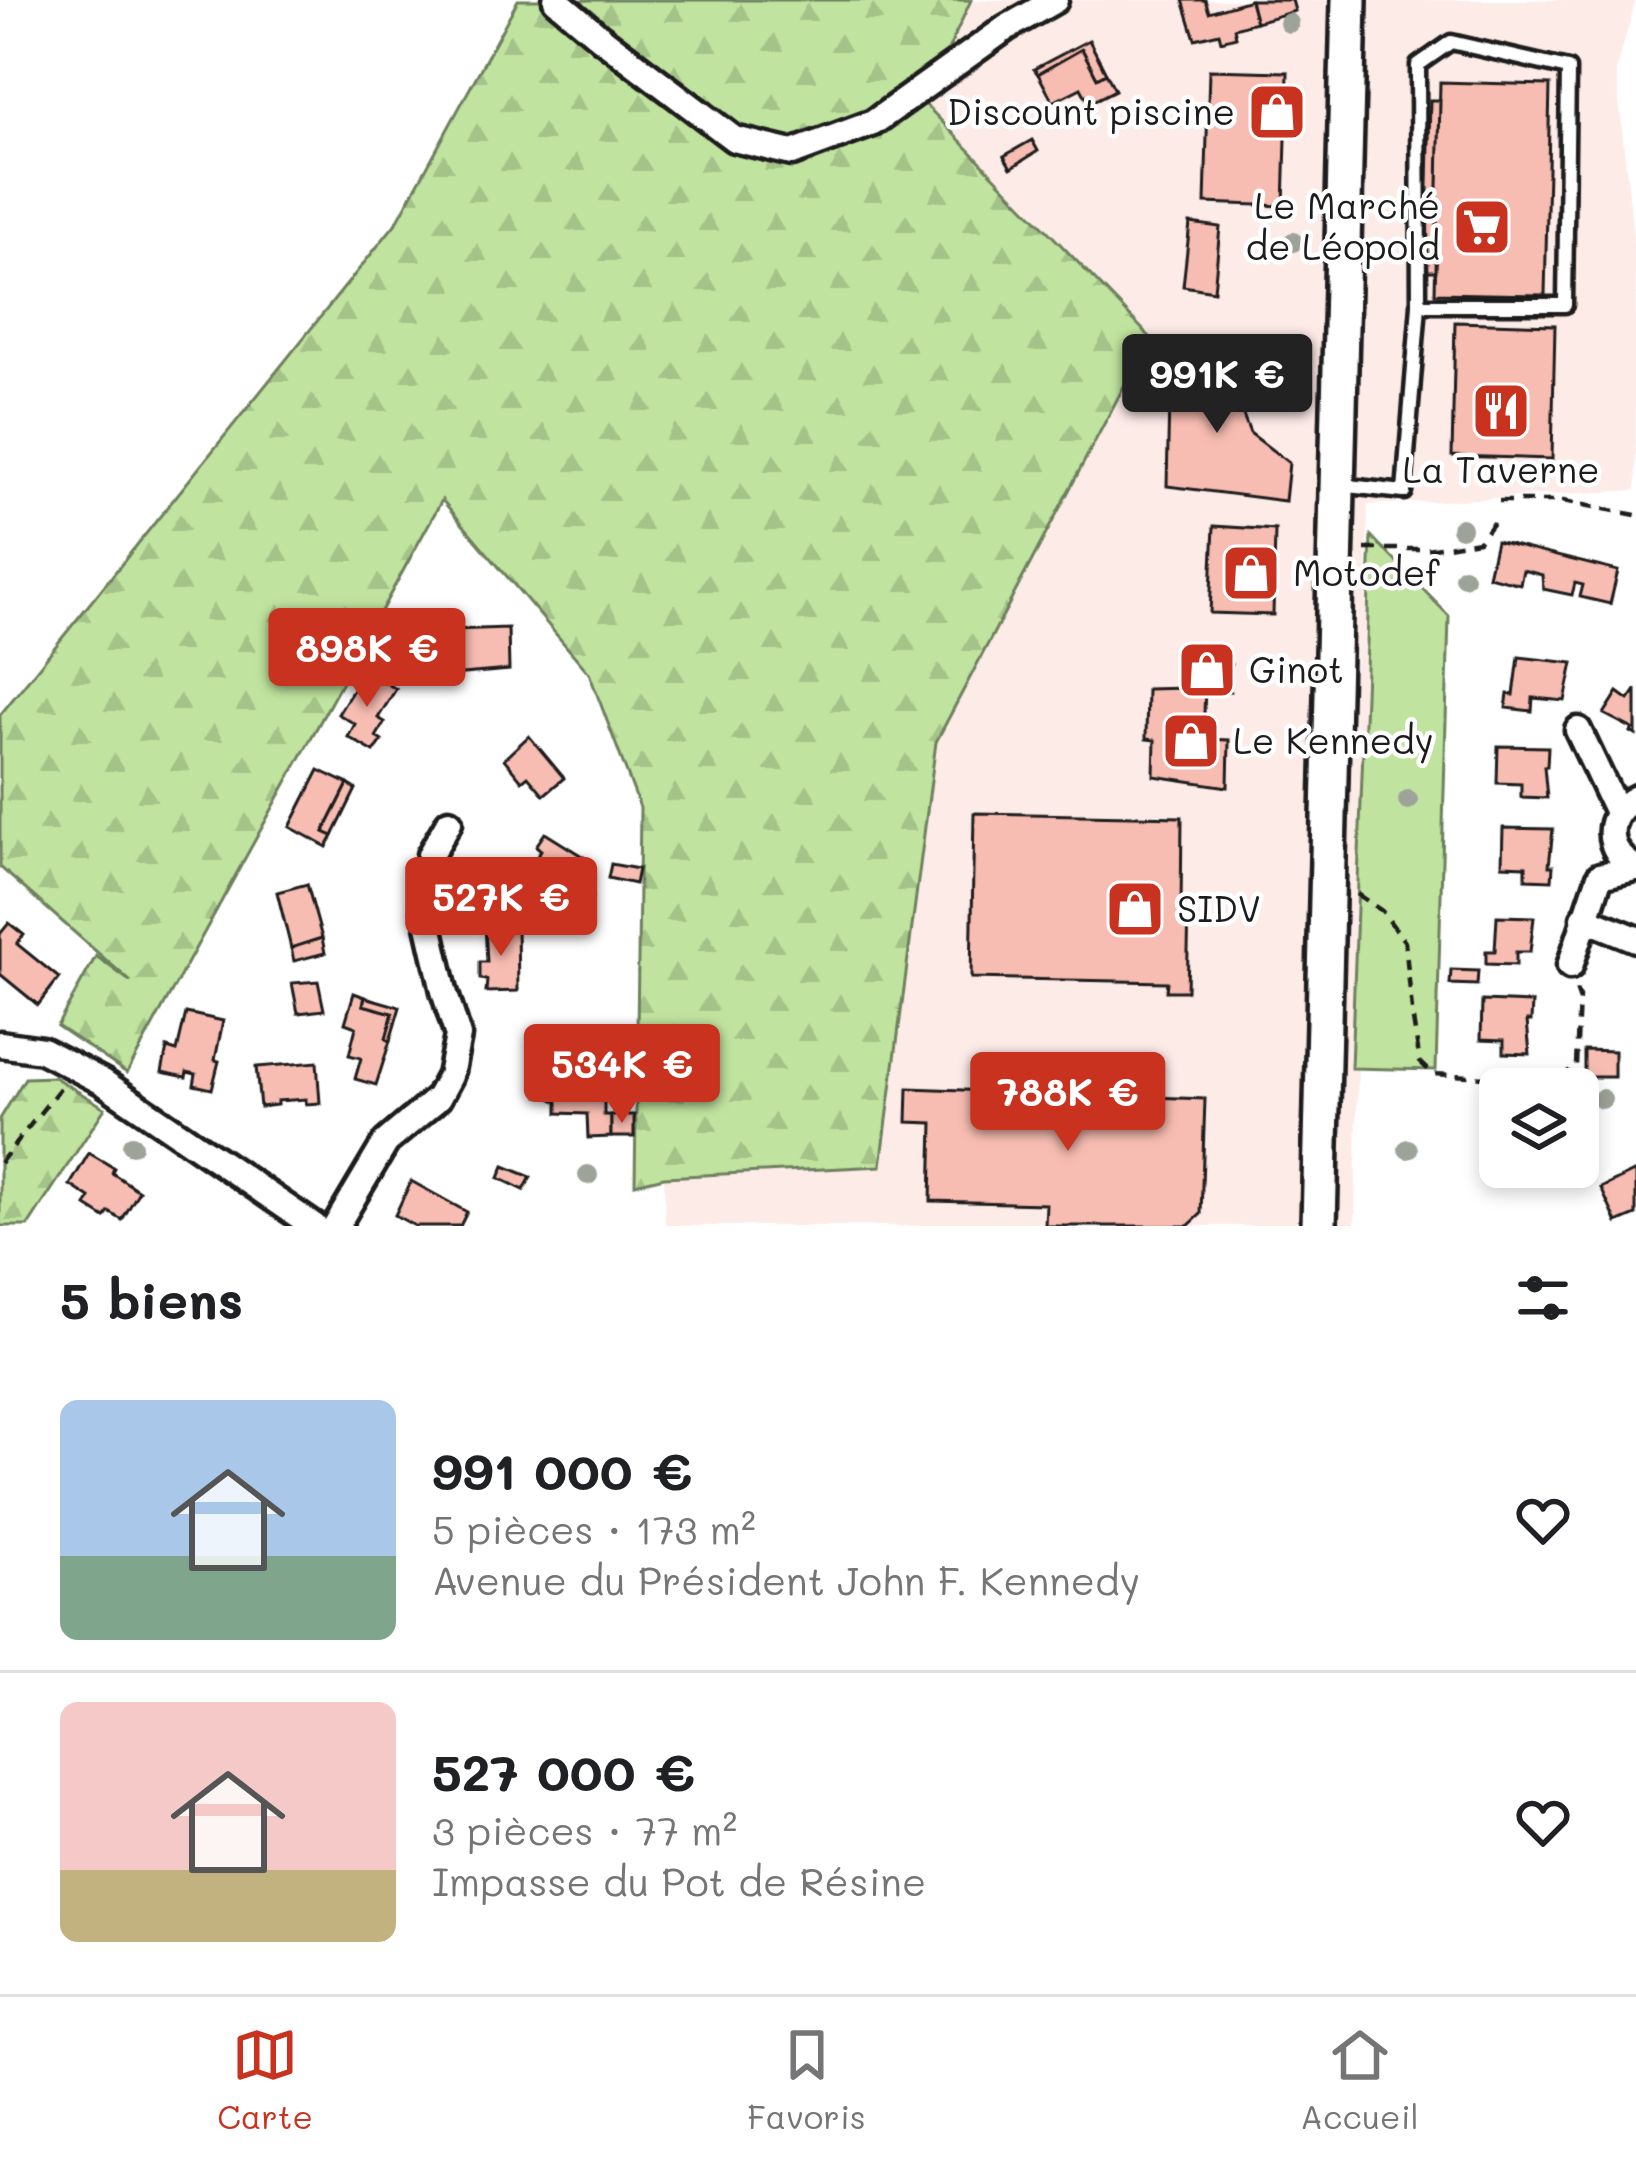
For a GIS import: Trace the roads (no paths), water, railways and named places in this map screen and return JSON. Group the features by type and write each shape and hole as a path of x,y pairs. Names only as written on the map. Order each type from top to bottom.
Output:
{"main road":[{"path":"1319,1226 1349,0"}],"street":[{"path":"556,0 734,139 793,153 873,122 1006,28 1055,0"},
{"path":"1578,730 1626,805 1610,833 1617,855 1636,868"},
{"path":"336,1226 386,1142 438,1098 450,1076 458,1036 425,908 430,855 449,822"},
{"path":"1570,966 1600,876 1636,868"},
{"path":"1584,918 1636,938"},
{"path":"0,1044 42,1049 103,1082 314,1226"}],"lane":[{"path":"1338,485 1404,492 1419,305 1418,65 1451,42 1568,69 1565,305 1419,305"}],"place":[{"name":"Discount piscine","path":"1277,112"},
{"name":"Le Marché de Léopold","path":"1482,227"},
{"name":"La Taverne","path":"1501,411"},
{"name":"Motodef","path":"1251,573"},
{"name":"Ginot","path":"1207,670"},
{"name":"Le Kennedy","path":"1191,741"},
{"name":"SIDV","path":"1135,909"}]}
